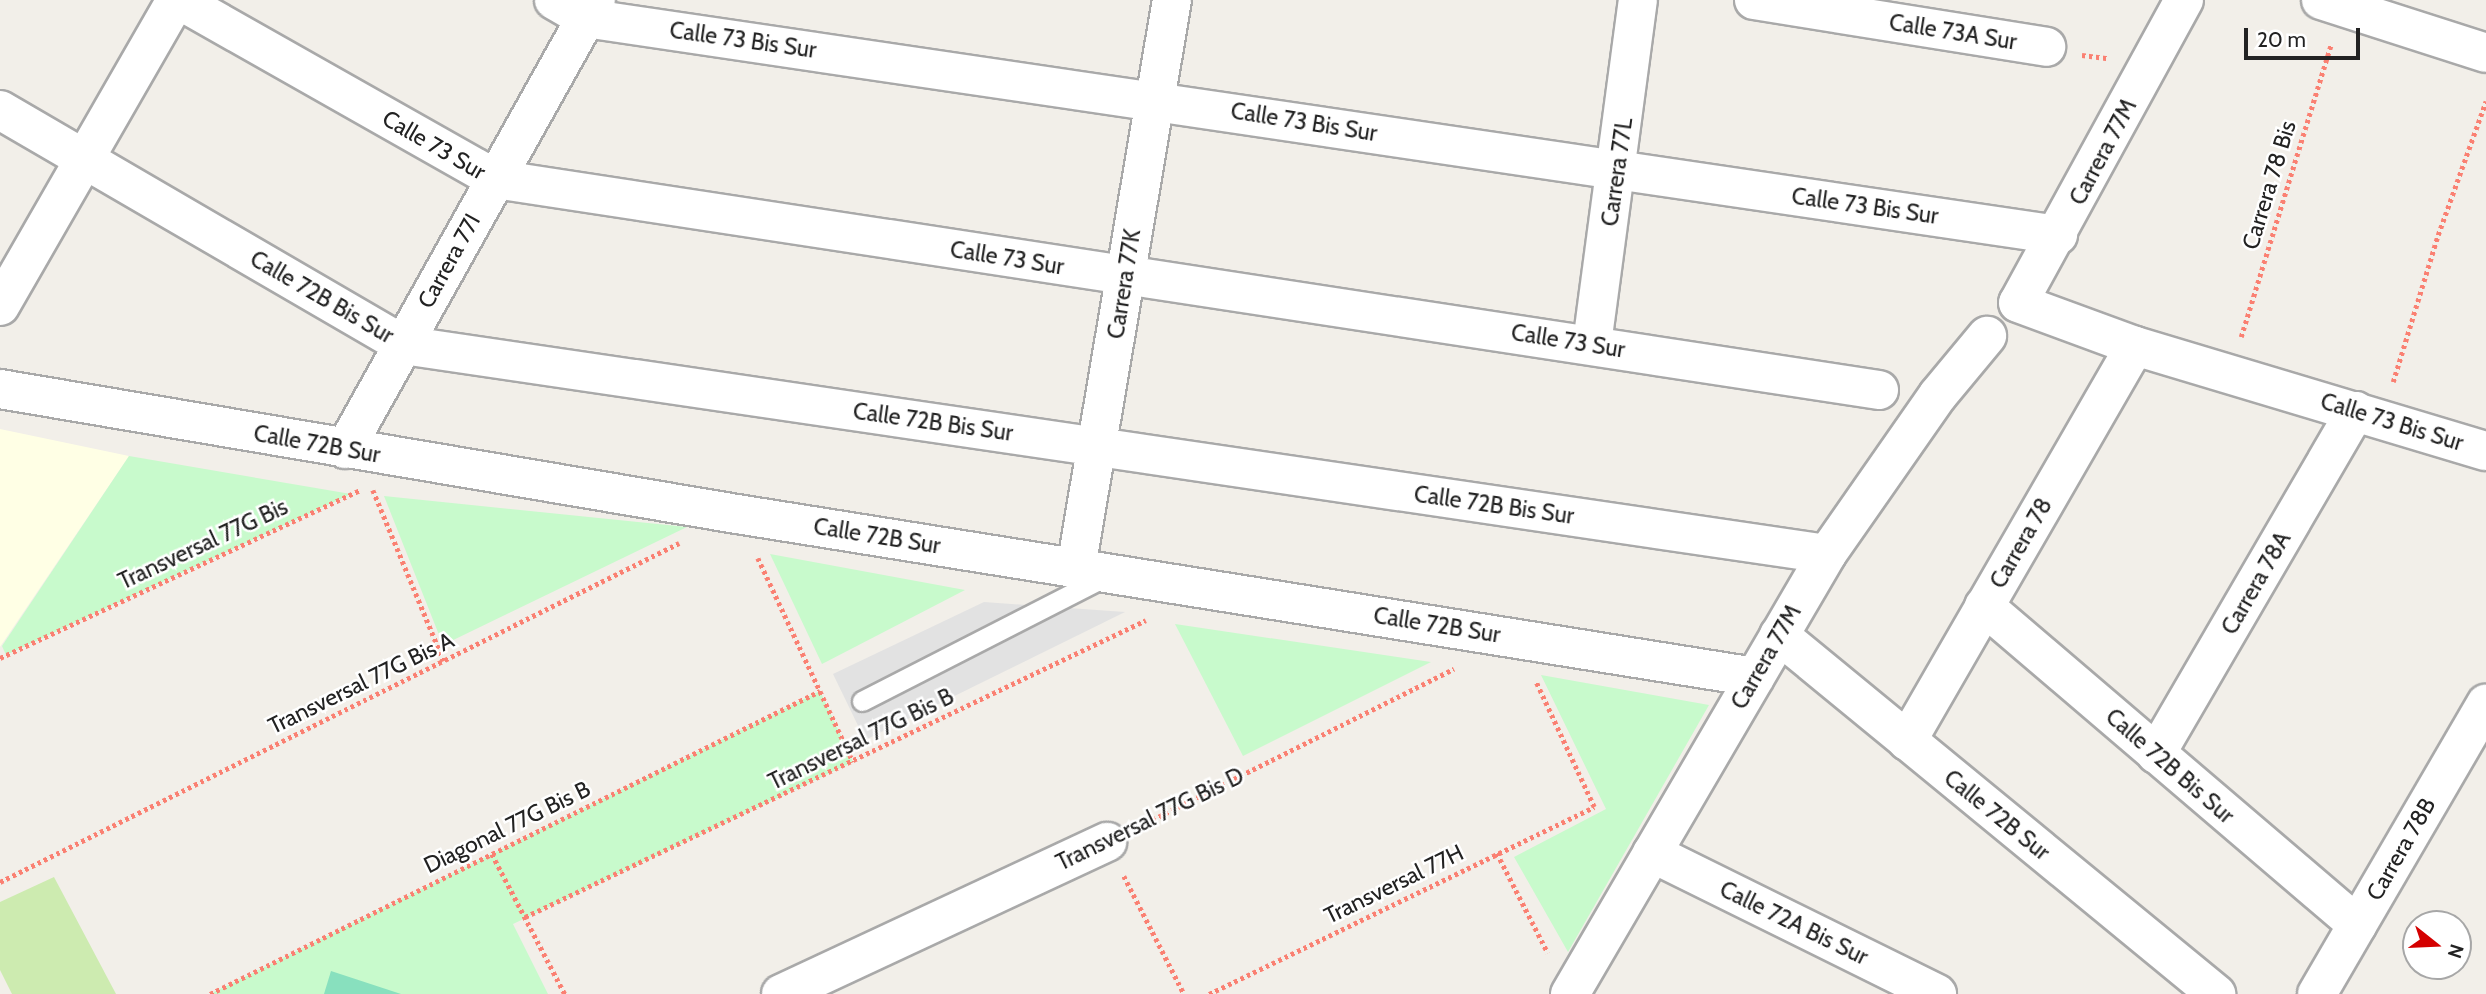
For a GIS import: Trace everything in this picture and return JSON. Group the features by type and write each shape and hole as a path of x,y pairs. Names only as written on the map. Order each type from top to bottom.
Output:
{"street":[{"path":"0,306 178,0"},
{"name":"Calle 73 Sur","path":"178,0 495,179 1125,276 1592,344 1879,390"},
{"name":"Carrera 77K","path":"1093,571 1097,446 1172,0"},
{"name":"Carrera 77L","path":"1592,344 1618,170 1638,0"},
{"name":"Calle 73A Sur","path":"1755,0 2046,47"},
{"name":"Carrera 77M","path":"2018,303 2058,235 2184,0"},
{"path":"2331,3 2486,53"},
{"name":"Carrera 77I","path":"345,449 495,179 578,6"},
{"name":"Calle 73 Bis Sur","path":"578,6 1154,99 2058,235"},
{"name":"Calle 72B Bis Sur","path":"0,110 403,345 1827,554"},
{"name":"Calle 73 Bis Sur","path":"2018,303 2135,346 2486,451"},
{"name":"Carrera 77M","path":"1570,994 1827,554 1938,395 1987,336"},
{"name":"Carrera 78","path":"1907,741 2135,346"},
{"name":"Calle 72B Sur","path":"0,388 737,514 1755,677"},
{"name":"Carrera 78A","path":"2156,754 2368,416"},
{"name":"Calle 72B Bis Sur","path":"1984,606 2357,925"},
{"name":"Calle 72B Sur","path":"1779,635 2216,994"},
{"name":"Carrera 78B","path":"2317,994 2486,704"},
{"name":"Transversal 77G Bis D","path":"781,994 1107,842"},
{"name":"Calle 72A Bis Sur","path":"1652,853 1937,994"}],"lane":[{"path":"1987,336 2018,303"},
{"path":"862,701 1093,571"}],"path":[{"name":"Carrera 78 Bis","path":"2230,374 2331,3"},
{"name":"Calle 73A Sur","path":"2046,47 2151,63"},
{"path":"2368,416 2486,101"},
{"name":"Transversal 77G Bis","path":"0,658 371,485 444,661"},
{"path":"737,514 853,762"},
{"name":"Transversal 77G Bis A","path":"0,882 737,514"},
{"name":"Transversal 77G Bis B","path":"525,917 1149,619"},
{"name":"Transversal 77H","path":"1209,994 1594,807 1516,638"},
{"name":"Transversal 77G Bis D","path":"1107,842 1516,638"},
{"name":"Diagonal 77G Bis B","path":"210,994 820,691"},
{"path":"1107,842 1184,994"},
{"path":"1497,853 1551,959"},
{"path":"492,854 565,994"}],"shaded area":[{"path":"0,429 129,456 0,647"},
{"path":"984,602 1125,612 865,740 833,674"}],"green space":[{"path":"129,456 351,494 6,655 2,646"},
{"path":"384,496 687,527 443,645"},
{"path":"770,554 965,590 822,664"},
{"path":"1175,624 1431,662 1243,756"},
{"path":"1541,675 1709,705 1568,952 1514,857 1606,809"},
{"path":"820,691 853,762 513,924 548,994 210,994"},
{"path":"54,877 116,994 12,994 0,970 0,902"},
{"path":"331,971 401,994 324,994"}]}
